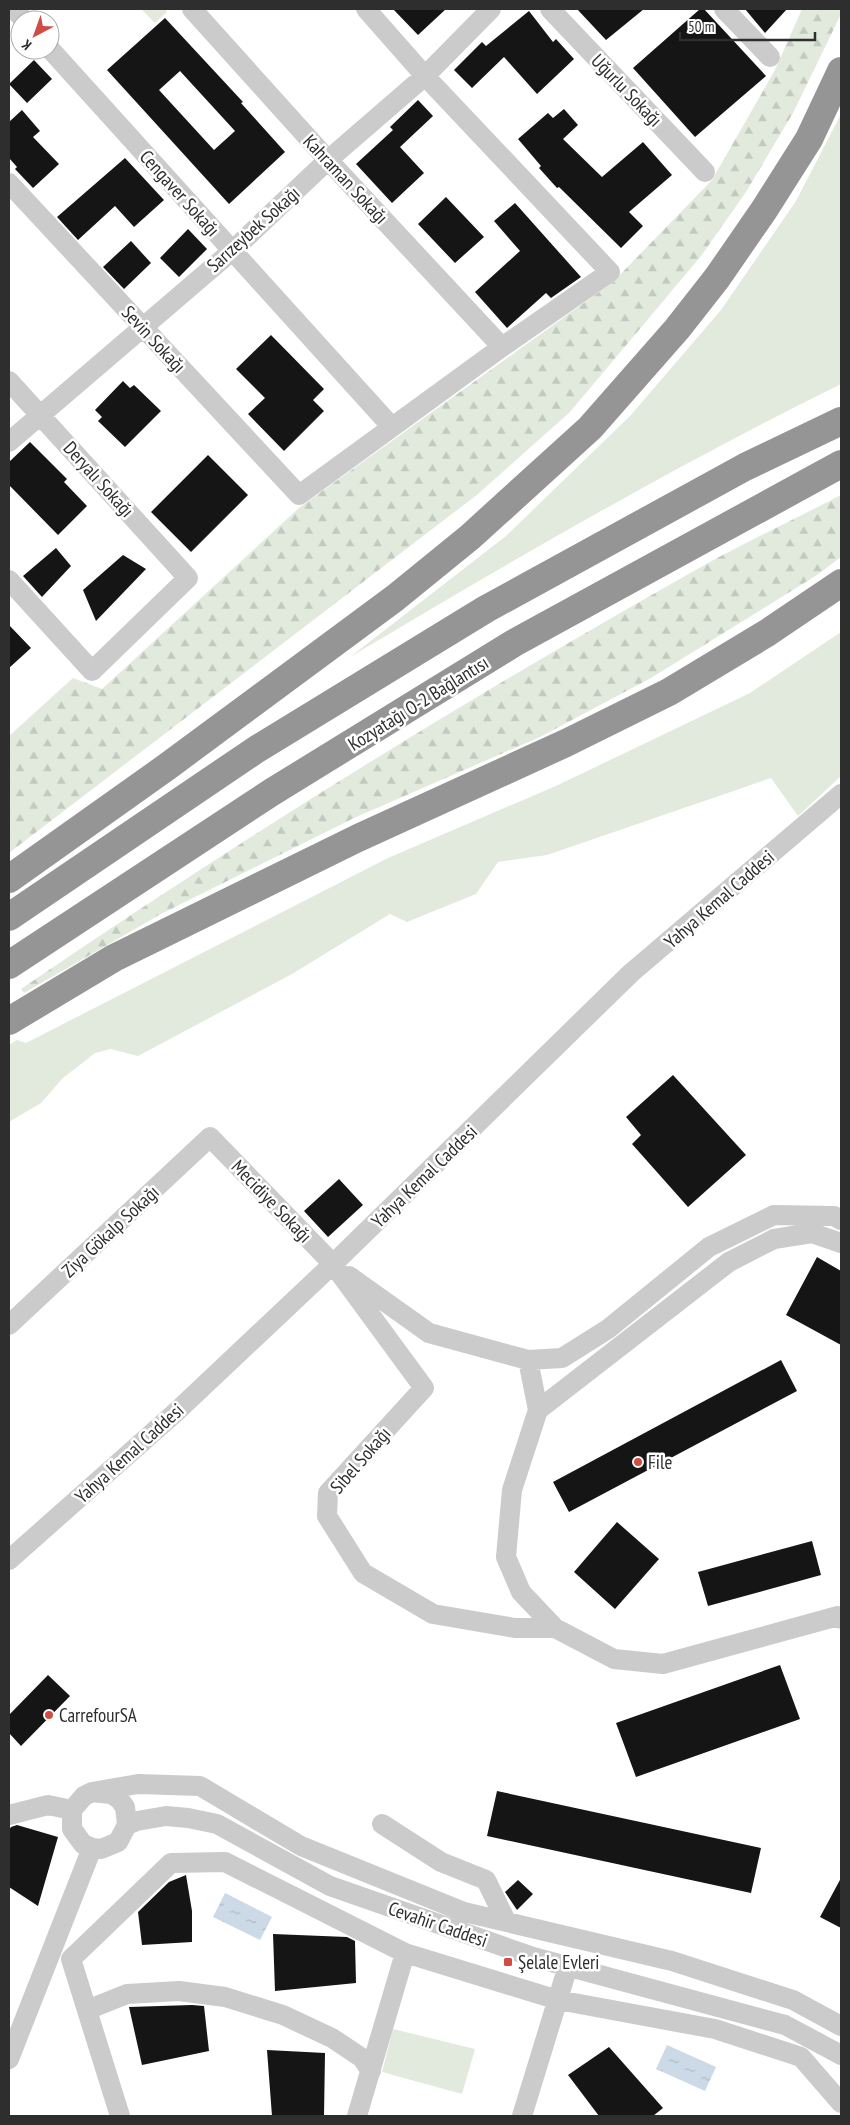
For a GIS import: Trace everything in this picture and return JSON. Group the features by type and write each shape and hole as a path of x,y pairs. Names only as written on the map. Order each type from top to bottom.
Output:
{"highway":[{"path":"9,879 168,766 395,598 470,537 590,428 677,329 717,278 809,140 841,71"},
{"path":"9,917 257,749 486,609 745,467 841,421"},
{"name":"Kozyatağı O-2 Bağlantısı","path":"9,966 272,792 514,643 841,464"},
{"path":"799,487 841,469"},
{"path":"9,1020 123,953 358,838 566,743 669,692 767,633 841,583"}],"street":[{"name":"Kahraman Sokağı","path":"192,9 328,160 502,347"},
{"path":"366,9 425,76 610,272 391,426"},
{"name":"Sarızeybek Sokağı","path":"9,442 142,326 232,251 328,160 425,76 491,9"},
{"name":"Uğurlu Sokağı","path":"550,9 705,172"},
{"path":"724,9 770,57"},
{"name":"Cengaver Sokağı","path":"60,60 391,426"},
{"name":"Sevin Sokağı","path":"9,183 299,495 391,426"},
{"name":"Deryalı Sokağı","path":"9,381 188,578 92,671 9,580"},
{"name":"Yahya Kemal Caddesi","path":"10,1555 176,1412 333,1264 632,974 841,794"},
{"name":"Mecidiye Sokağı","path":"210,1137 333,1264"},
{"name":"Ziya Gökalp Sokağı","path":"9,1325 210,1137"},
{"path":"333,1264 429,1333 528,1360 562,1358 608,1329 709,1247 774,1215 834,1216 841,1220"},
{"path":"538,1410 729,1262 774,1239 812,1233 841,1243"},
{"name":"Sibel Sokağı","path":"333,1264 424,1388 328,1493 328,1516 363,1573 433,1614 516,1628 555,1628"},
{"path":"528,1360 538,1410 512,1490 506,1557 521,1592 555,1628 614,1659 663,1664 838,1616 841,1619"},
{"name":"Cevahir Caddesi","path":"92,1792 138,1784 200,1786 301,1846 464,1912 672,1961 793,2000 841,2026"},
{"path":"92,1792 102,1792 119,1799 125,1807 127,1825 118,1842 101,1849 92,1848 76,1837 70,1819 72,1810 84,1796 92,1792"},
{"path":"9,1815 48,1805 72,1810"},
{"name":"Cevahir Caddesi","path":"127,1825 137,1820 166,1816 188,1818 216,1824 330,1886 533,1957 785,2025 841,2055"},
{"name":"Cevahir Caddesi","path":"382,1824 441,1862 486,1880 506,1921"},
{"path":"9,2059 92,1848"},
{"path":"120,2116 71,1958 172,1863 225,1862 405,1953 558,2000 715,2029 801,2057 841,2102"},
{"path":"356,2116 405,1953"},
{"path":"522,2116 568,1966"},
{"path":"87,2010 127,1994 179,1991 226,1997 283,2015 332,2038 362,2058 371,2071"}],"green space":[{"path":"141,9 165,9 167,12 155,23"},
{"path":"802,9 841,9 841,14 793,113 746,192 701,256 570,412 478,494 9,853 9,736 73,678 102,689 300,507 613,282 712,180 775,70"},
{"path":"841,114 841,384 654,482 350,657 506,536 630,416 721,310 796,201"},
{"path":"841,495 841,557 817,575 651,678 540,737 354,818 161,914 24,993 21,989 274,822 446,716 708,563"},
{"path":"841,632 841,776 798,816 771,778 547,855 498,862 476,894 407,922 390,914 292,974 138,1056 111,1049 95,1053 63,1078 41,1103 9,1122 9,1045 17,1040 26,1043 388,858 558,785 750,693"},
{"path":"393,2029 475,2049 462,2094 382,2072"}],"water":[{"path":"225,1893 272,1917 260,1940 213,1917"},
{"path":"667,2045 716,2067 705,2091 656,2069"}],"building":[{"path":"393,9 446,9 418,35"},
{"path":"577,9 644,9 606,40"},
{"path":"700,9 704,9 766,76 695,137 633,68"},
{"path":"745,9 787,9 765,33"},
{"path":"529,11 553,42 556,39 574,59 537,94 504,57 472,88 454,70 482,42 486,46"},
{"path":"165,18 243,102 241,103 285,152 229,204 107,70","holes":["180,71 235,131 214,150 159,90"]},
{"path":"34,60 52,79 27,103 9,84"},
{"path":"418,100 433,116 400,147 424,173 392,203 356,164 393,130 390,127"},
{"path":"564,109 578,125 563,139 602,177 643,142 672,175 629,212 643,226 621,248 559,187 557,188 539,168 541,166 518,139 548,113 553,118"},
{"path":"22,110 40,131 33,137 59,164 33,188 15,169 17,167 9,158 9,122"},
{"path":"125,158 164,200 134,227 115,206 78,240 57,217"},
{"path":"446,197 484,237 455,263 418,224"},
{"path":"515,203 581,277 551,298 546,293 507,328 475,292 520,251 494,221"},
{"path":"188,229 207,249 179,277 160,258"},
{"path":"131,241 151,263 124,289 103,267"},
{"path":"271,335 324,389 313,400 324,411 284,451 248,414 265,398 236,369"},
{"path":"123,381 130,388 134,385 161,411 125,447 98,421 102,417 95,410"},
{"path":"30,442 67,479 64,482 87,506 58,535 9,485 9,462"},
{"path":"208,455 248,495 191,552 151,512"},
{"path":"56,548 71,566 42,597 23,576"},
{"path":"123,555 146,569 96,621 83,590"},
{"path":"9,625 31,648 9,668"},
{"path":"673,1075 746,1155 688,1207 632,1144 641,1135 626,1117"},
{"path":"339,1179 363,1205 328,1237 304,1211"},
{"path":"817,1257 841,1271 841,1345 786,1315"},
{"path":"781,1360 797,1391 569,1512 553,1482"},
{"path":"617,1522 659,1559 615,1609 574,1572"},
{"path":"812,1541 821,1575 708,1606 698,1572"},
{"path":"780,1665 800,1719 636,1777 616,1723"},
{"path":"48,1675 70,1696 21,1746 9,1733 9,1715"},
{"path":"497,1791 761,1848 751,1893 487,1836"},
{"path":"17,1825 58,1837 38,1906 9,1887 9,1830"},
{"path":"186,1875 192,1911 192,1942 142,1945 138,1912 169,1882"},
{"path":"841,1878 841,1928 820,1917"},
{"path":"518,1880 533,1894 517,1910 505,1892"},
{"path":"273,1934 347,1937 355,1941 356,1983 275,1991"},
{"path":"204,2006 209,2051 142,2065 129,2007"},
{"path":"609,2047 663,2108 653,2116 599,2116 568,2075"},
{"path":"267,2050 325,2053 324,2116 272,2116"}],"place":[{"name":"File","path":"638,1462"},
{"name":"CarrefourSA","path":"49,1715"},
{"name":"Şelale Evleri","path":"508,1962"}]}
